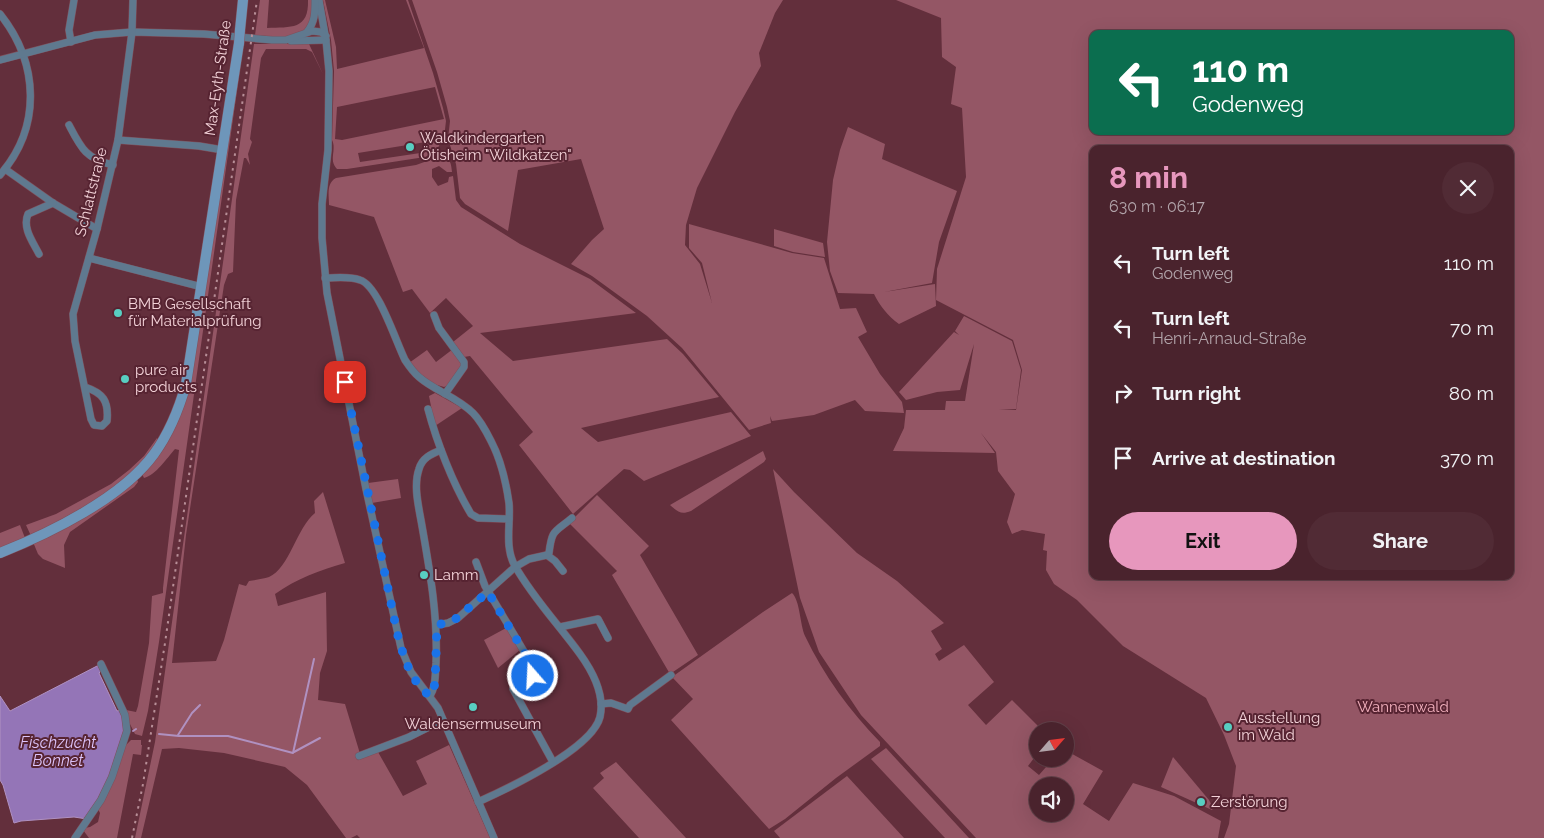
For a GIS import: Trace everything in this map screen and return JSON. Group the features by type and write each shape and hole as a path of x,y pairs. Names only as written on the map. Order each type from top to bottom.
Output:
{"street":[{"path":"71,42 69,30 74,0"},
{"name":"Schlattstraße","path":"85,387 99,393 103,397 108,416 107,421 102,426 94,424 91,419 74,341 73,314 97,229 118,140 132,32 133,0"},
{"path":"306,32 312,26 317,0"},
{"path":"317,0 326,38 330,97 326,176 322,204 325,278 366,489 401,648 411,672 420,686 436,704 494,838"},
{"name":"Max-Eyth-Straße","path":"0,553 53,529 98,503 122,486 154,454 172,424 186,384 223,150 242,5"},
{"path":"0,14 23,54 30,83 30,114 26,130 18,148 2,172 97,229"},
{"path":"0,60 96,35 132,32 238,37 258,40 294,41 326,38"},
{"path":"286,40 306,32 321,32 326,38"},
{"path":"69,126 86,153 94,159 113,165"},
{"name":"Max-Eyth-Straße","path":"118,140 199,146 223,150"},
{"path":"39,254 26,229 25,220 28,214 52,203"},
{"path":"89,258 202,287"},
{"path":"325,278 353,278 368,284 377,296 405,360 419,377 463,404 480,422 492,442 502,469 509,503 509,550 515,567 542,607 560,627 589,668 599,690 600,718 592,732 582,742 528,779 478,802"},
{"path":"434,315 439,328 464,362 464,367 445,394"},
{"path":"428,409 441,450 471,514 478,518 509,519"},
{"path":"430,696 435,684 437,625 420,517 417,482 419,467 422,461 427,456 441,450"},
{"path":"547,555 552,536 556,530 572,518"},
{"path":"437,625 453,621 515,567 529,559 547,555 563,571"},
{"path":"476,562 488,592 535,670 533,676 513,689 553,762"},
{"path":"560,627 598,619 608,638"},
{"path":"75,838 101,800 114,770 128,728 125,715 101,664"},
{"path":"601,704 611,703 628,709 630,705 671,675"},
{"path":"359,756 443,720"}],"green space":[{"path":"260,0 269,0 267,28 291,27 302,22 308,10 308,0 311,0 309,24 299,33 292,35 255,35"},
{"path":"323,0 325,0 336,47 337,69 424,48 406,0 408,0 433,73 446,121 444,138 432,154 425,157 347,169 337,169 334,166 332,140 334,71 331,40","holes":["435,87 444,119 342,140 335,139 337,107","426,142 427,152 360,162 358,153"]},
{"path":"412,0 783,0 775,13 759,53 761,66 735,112 697,188 686,225 685,245 700,264 712,303 702,263 689,248 689,224 792,253 824,258 840,309 856,308 867,332 858,337 880,374 902,402 904,413 865,411 855,400 814,415 772,421 770,416 771,423 749,430 682,348 647,316 592,276 571,264 604,229 581,159 518,170 508,231 465,204 460,198 456,164 448,139 450,121 447,107"},
{"name":"Wannenwald","path":"896,0 1544,0 1544,838 1224,838 1229,824 1236,766 1224,735 1206,698 1123,646 1077,600 1054,584 1046,570 1047,551 1043,550 1045,534 1022,530 1012,534 1007,522 1015,494 998,471 996,452 981,433 995,453 893,451 904,428 906,410 945,410 946,401 965,401 974,344 960,390 937,392 906,400 899,392 954,332 959,335 955,331 964,316 1012,341 1021,370 1016,409 999,410 1016,410 1022,370 1013,340 936,300 937,269 966,177 962,108 951,104 956,67 942,57 941,18"},
{"path":"254,44 309,44 323,74 312,52 306,49 266,49 261,58 250,139 252,142 248,154 250,165 246,158 244,158 236,200 233,272 228,274 224,285 186,535 172,663 216,661 224,640 239,584 246,586 249,581 269,577 276,573 288,557 303,528 315,513 314,501 323,492 345,563 308,576 275,594 278,606 326,592 327,651 320,673 318,700 345,704 361,757 378,752 403,796 427,784 416,761 449,745 490,838 360,838 357,835 346,838 307,785 285,767 224,753 179,748 162,749 141,838 135,838 155,742"},
{"path":"243,48 159,642 142,736 135,734 126,710 136,712 138,706 149,643 152,596 163,593 179,450 175,449 153,473 144,478 142,474 175,427"},
{"path":"848,127 885,144 882,159 957,191 939,242 932,283 884,292 935,284 936,306 899,324 885,311 874,294 838,293 830,271 827,242 833,180"},
{"path":"441,156 447,158 450,162 452,172 447,172 439,166 432,169 432,177 438,186 448,182 449,177 453,176 456,200 461,207 520,244 590,279 636,313 480,333 513,361 667,339 683,354 719,397 581,428 598,442 731,412 751,436 644,481 630,470 624,469 573,514 519,445 533,432 470,356 464,357 453,342 473,326 446,298 430,313 412,289 403,292 374,217 329,205 329,186 336,178 416,165"},
{"path":"774,229 823,243 825,257 793,252 774,246"},
{"path":"453,349 461,364 461,369 449,385 444,387 424,379 409,363 427,350 436,362"},
{"path":"435,393 462,408 435,426 429,396"},
{"path":"157,438 158,442 135,471 97,500 31,536 26,525 56,514 111,484 144,456"},
{"path":"763,451 766,459 764,462 691,511 680,512 670,505"},
{"path":"773,469 857,553 897,581 944,623 931,631 942,649 935,654 939,661 964,645 994,682 968,705 986,725 1012,700 1034,722 1029,722 1029,768 1039,775 1045,768 1074,768 1074,755 1103,771 1083,804 1109,821 1133,783 1174,796 1221,821 1218,838 976,838 861,715 819,652 800,598"},
{"path":"137,479 138,482 134,487 70,532 64,545 65,568 43,559 38,554 33,542"},
{"path":"398,479 401,498 372,503 368,483"},
{"path":"597,495 649,546 640,555 698,655 670,674 612,575 617,571 569,523"},
{"path":"20,525 25,538 0,550 0,533"},
{"path":"792,593 797,601 805,636 812,651 829,679 858,718 880,742 880,746 785,819 769,829 671,720 693,699 672,677"},
{"path":"508,627 520,650 498,668 484,640"},
{"path":"131,740 141,740 141,755 133,754 117,838 89,838 83,830 98,822 100,813 98,809 125,746"},
{"path":"886,748 969,838 945,838 871,759"},
{"path":"1173,757 1209,800 1213,808 1212,810 1161,787"},
{"path":"616,762 686,838 639,838 593,788 604,778 600,773"},
{"path":"847,776 904,838 780,838 774,831"}],"water":[{"name":"Fischzucht Bonnet","path":"99,665 101,671 99,673 117,711 120,710 124,727 115,764 99,798 87,819 74,817 14,823 0,780 0,696 10,711"}],"waterway":[{"path":"159,734 228,736 293,753 314,659"},
{"path":"178,735 192,713 200,705"},
{"path":"294,752 320,738"}],"railway":[{"path":"132,838 143,784 165,643 257,0"}],"place":[{"name":"Waldkindergarten Ötisheim \"Wildkatzen\"","path":"410,147"},
{"name":"BMB Gesellschaft für Materialprüfung","path":"118,313"},
{"name":"pure air products","path":"125,379"},
{"name":"Lamm","path":"424,575"},
{"name":"Waldensermuseum","path":"473,707"},
{"name":"Ausstellung im Wald","path":"1228,727"},
{"name":"Zerstörung","path":"1201,802"}],"route":[{"path":"345,382 397,632 404,657 411,672 420,686 430,696 435,684 437,625 448,624 458,618 488,592 535,670 533,676"}]}
